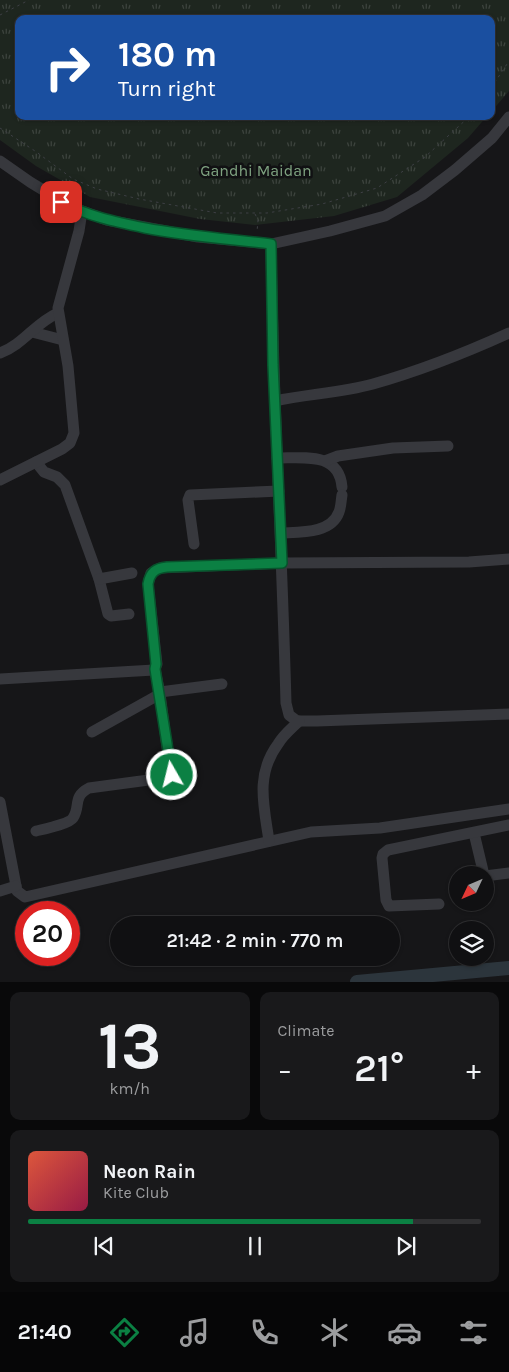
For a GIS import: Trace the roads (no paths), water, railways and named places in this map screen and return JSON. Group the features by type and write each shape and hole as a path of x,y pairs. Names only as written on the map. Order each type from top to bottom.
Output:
{"street":[{"path":"0,160 51,196 82,211 124,224 166,232 271,244 385,216 422,195 455,170 492,138 509,117"},
{"path":"0,480 67,445 74,433 68,366 58,313 59,300 79,231 82,211"},
{"path":"271,244 274,401 281,533 286,703 289,715 299,721 509,714"},
{"path":"0,352 16,346 45,320 58,313"},
{"path":"32,332 63,340"},
{"path":"274,401 326,394 372,384 460,356 509,333"},
{"path":"325,461 338,456 393,448 448,446"},
{"path":"277,458 316,459 331,464 340,473 342,491 337,515 324,527 310,531 281,533"},
{"path":"36,462 44,472 57,477 65,485 99,579 109,615 129,614"},
{"path":"194,544 188,500 190,495 279,490"},
{"path":"36,831 71,820 75,816 79,797 89,788 171,776 155,669 156,656 148,584 149,577 155,570 167,567 282,563 411,564 509,559"},
{"path":"99,579 132,573"},
{"path":"0,680 149,672 155,669"},
{"path":"92,732 160,693 222,684"},
{"path":"268,841 262,791 263,779 272,753 279,742 299,721"},
{"path":"0,802 16,886 21,896 32,897 311,832 380,828 509,809"},
{"path":"469,815 481,866"},
{"path":"439,904 389,906 386,900 382,855 388,850 509,825"},
{"path":"494,875 509,874"},
{"path":"0,891 16,886"}],"waterway":[{"path":"357,982 509,968"}],"park label":[{"name":"Gandhi Maidan","path":"256,170"}]}
